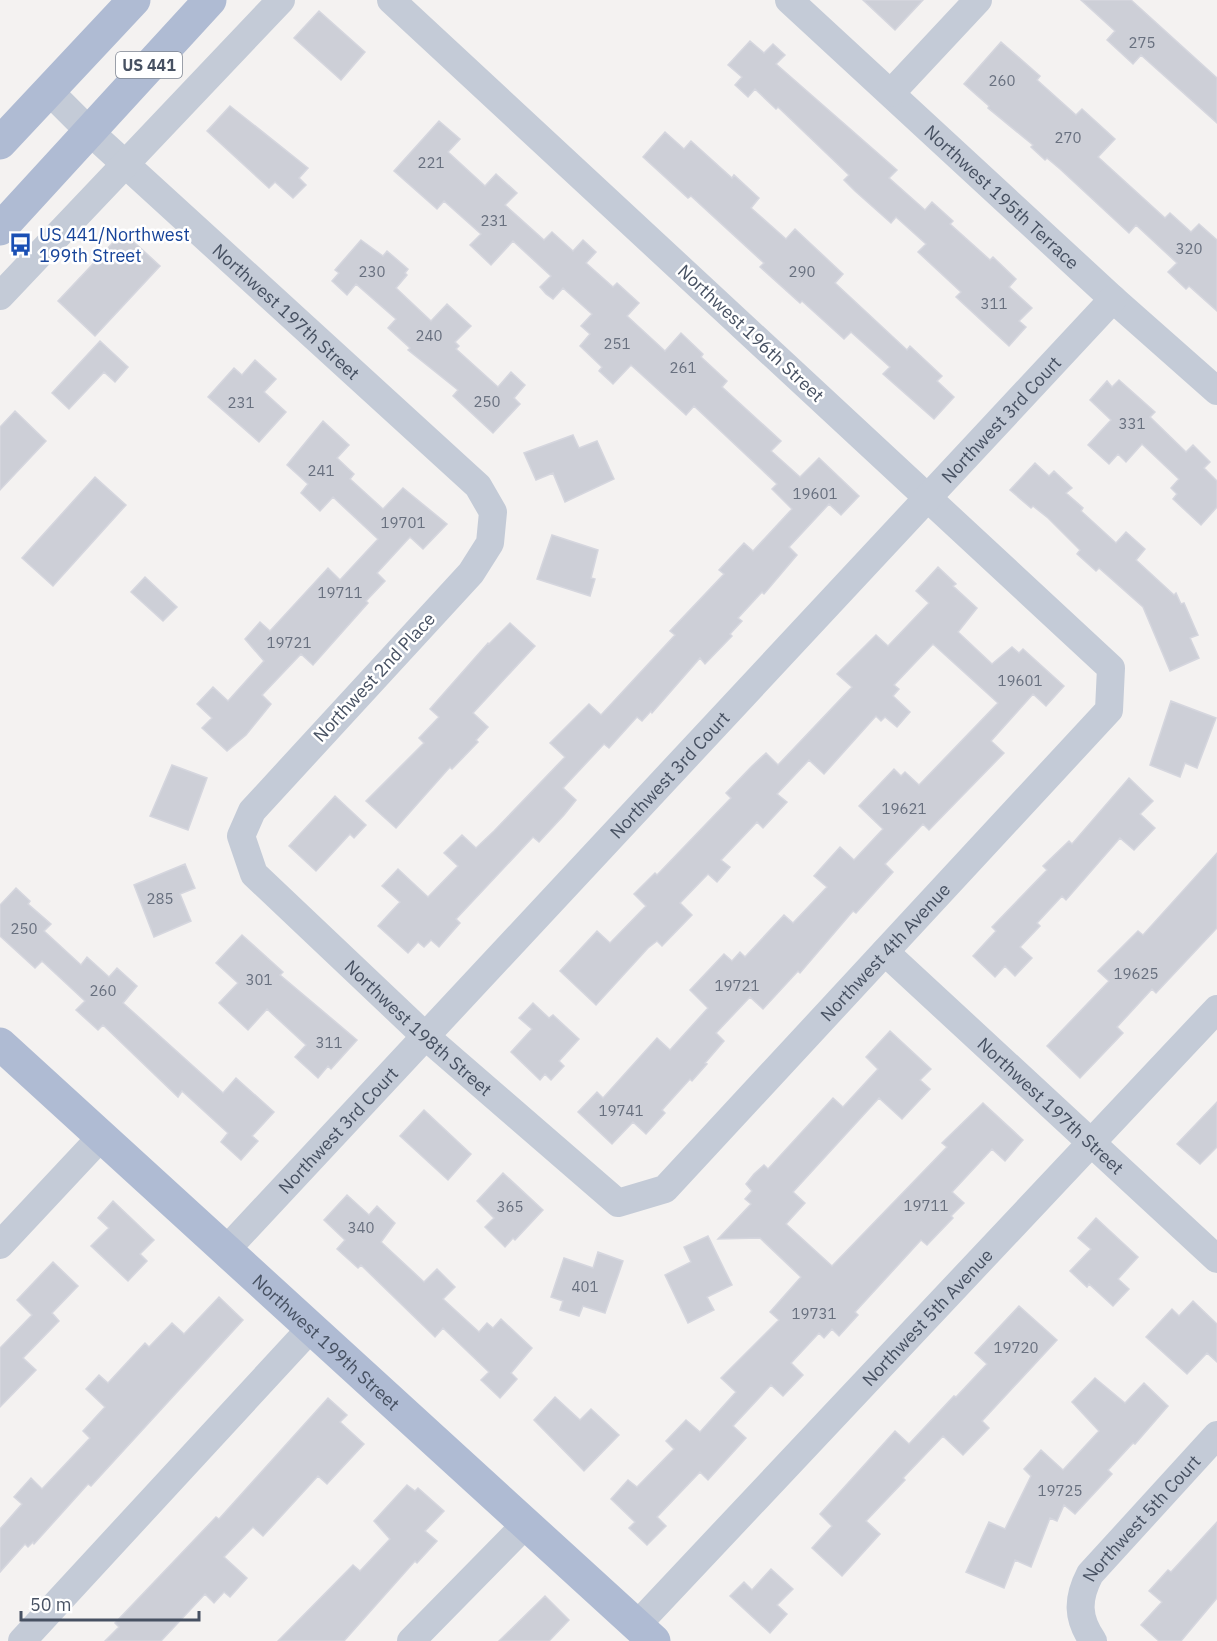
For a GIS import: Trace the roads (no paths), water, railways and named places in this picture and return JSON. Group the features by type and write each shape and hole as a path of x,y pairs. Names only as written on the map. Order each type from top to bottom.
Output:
{"main road":[{"name":"US 441","path":"0,143 134,0"},
{"name":"US 441","path":"0,229 210,0"},
{"name":"Northwest 199th Street","path":"0,1044 646,1633"}],"street":[{"path":"0,296 281,0"},
{"name":"Northwest 196th Street","path":"391,0 1111,668"},
{"name":"Northwest 195th Terrace","path":"789,0 1113,299 1217,391"},
{"path":"891,93 978,0"},
{"name":"Northwest 197th Street","path":"49,91 89,131 478,486 494,512"},
{"name":"Northwest 3rd Court","path":"226,1250 424,1035 1113,299"},
{"name":"Northwest 2nd Place","path":"241,836 252,811 471,573 490,543 494,512"},
{"name":"Northwest 4th Avenue","path":"618,1203 664,1189 1109,711 1111,668"},
{"name":"Northwest 198th Street","path":"241,836 254,874 424,1035 618,1203"},
{"name":"Northwest 197th Street","path":"885,952 1217,1259"},
{"name":"Northwest 5th Avenue","path":"646,1633 1090,1143 1217,1009"},
{"path":"0,1245 102,1136"},
{"path":"22,1641 311,1328"},
{"name":"Northwest 5th Court","path":"1094,1641 1084,1627 1078,1607 1082,1589 1090,1574 1217,1435"},
{"path":"411,1641 526,1524"}],"place":[{"name":"US 441/Northwest 199th Street","path":"21,244"}]}
